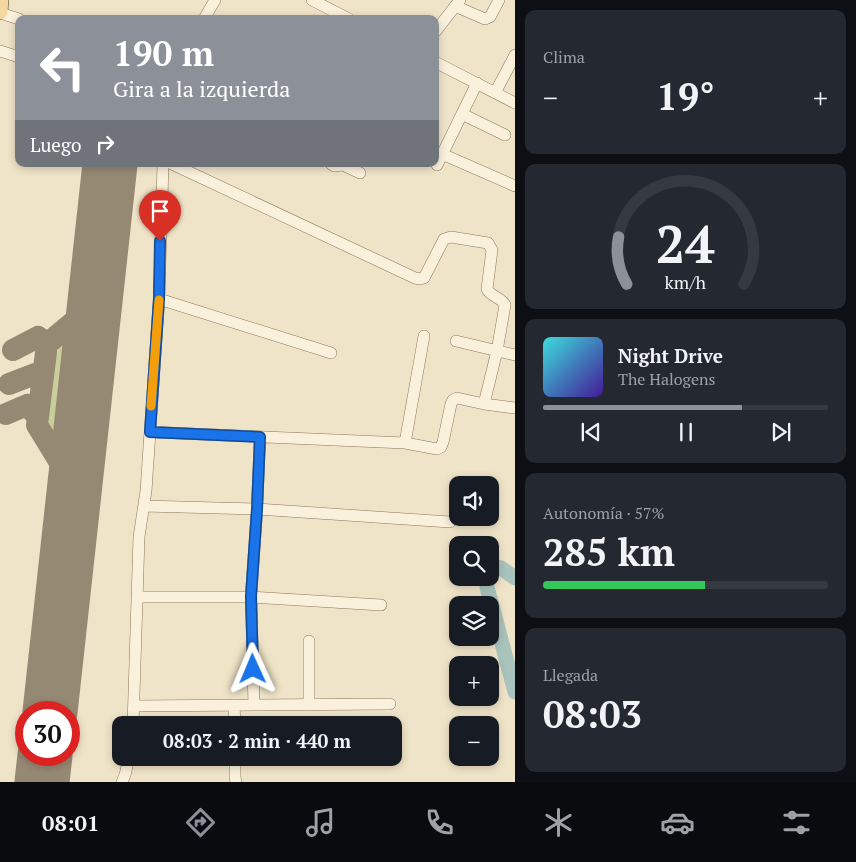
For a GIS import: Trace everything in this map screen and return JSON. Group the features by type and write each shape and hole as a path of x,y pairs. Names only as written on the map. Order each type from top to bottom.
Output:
{"main road":[{"path":"0,13 1,0"}],"street":[{"path":"206,15 215,0"},
{"path":"312,0 339,15"},
{"path":"439,27 458,3 485,19 490,17 499,0"},
{"path":"0,13 15,18"},
{"path":"0,51 15,56"},
{"path":"495,93 515,55"},
{"path":"439,64 515,103"},
{"path":"439,161 477,83"},
{"path":"462,114 505,134"},
{"path":"442,154 515,186"},
{"path":"133,716 139,537 146,491 159,299 163,167"},
{"path":"178,167 415,278 424,278 444,239 447,237 488,243 492,250 486,289 489,293 503,301 505,305 497,351 484,404"},
{"path":"348,167 360,173"},
{"path":"159,299 331,353"},
{"path":"405,443 424,336"},
{"path":"456,342 515,355"},
{"path":"150,432 405,443 436,449 441,447 452,401 457,398 515,408"},
{"path":"254,705 251,596 260,437"},
{"path":"144,506 257,509 449,522"},
{"path":"138,597 251,596 381,605"},
{"path":"309,640 309,705"},
{"path":"134,706 390,704"},
{"path":"234,705 235,716"},
{"path":"122,782 127,766"},
{"path":"235,766 236,782"}],"green space":[{"path":"80,331 83,334 68,449 63,449 53,442 46,426 51,379 61,344 67,337"}],"waterway":[{"path":"499,568 515,578"},
{"path":"487,586 515,692"}],"taxiway":[{"path":"75,487 37,425 47,344 95,304"},
{"path":"13,350 38,337 47,344"},
{"path":"9,384 35,374 42,380"},
{"path":"6,414 27,405 38,417"}],"runway":[{"path":"51,701 110,167"},
{"path":"42,782 44,766"}],"slow traffic":[{"path":"151,406 159,300"}],"route":[{"path":"160,241 159,299 150,432 260,437 251,596 253,669"}]}
